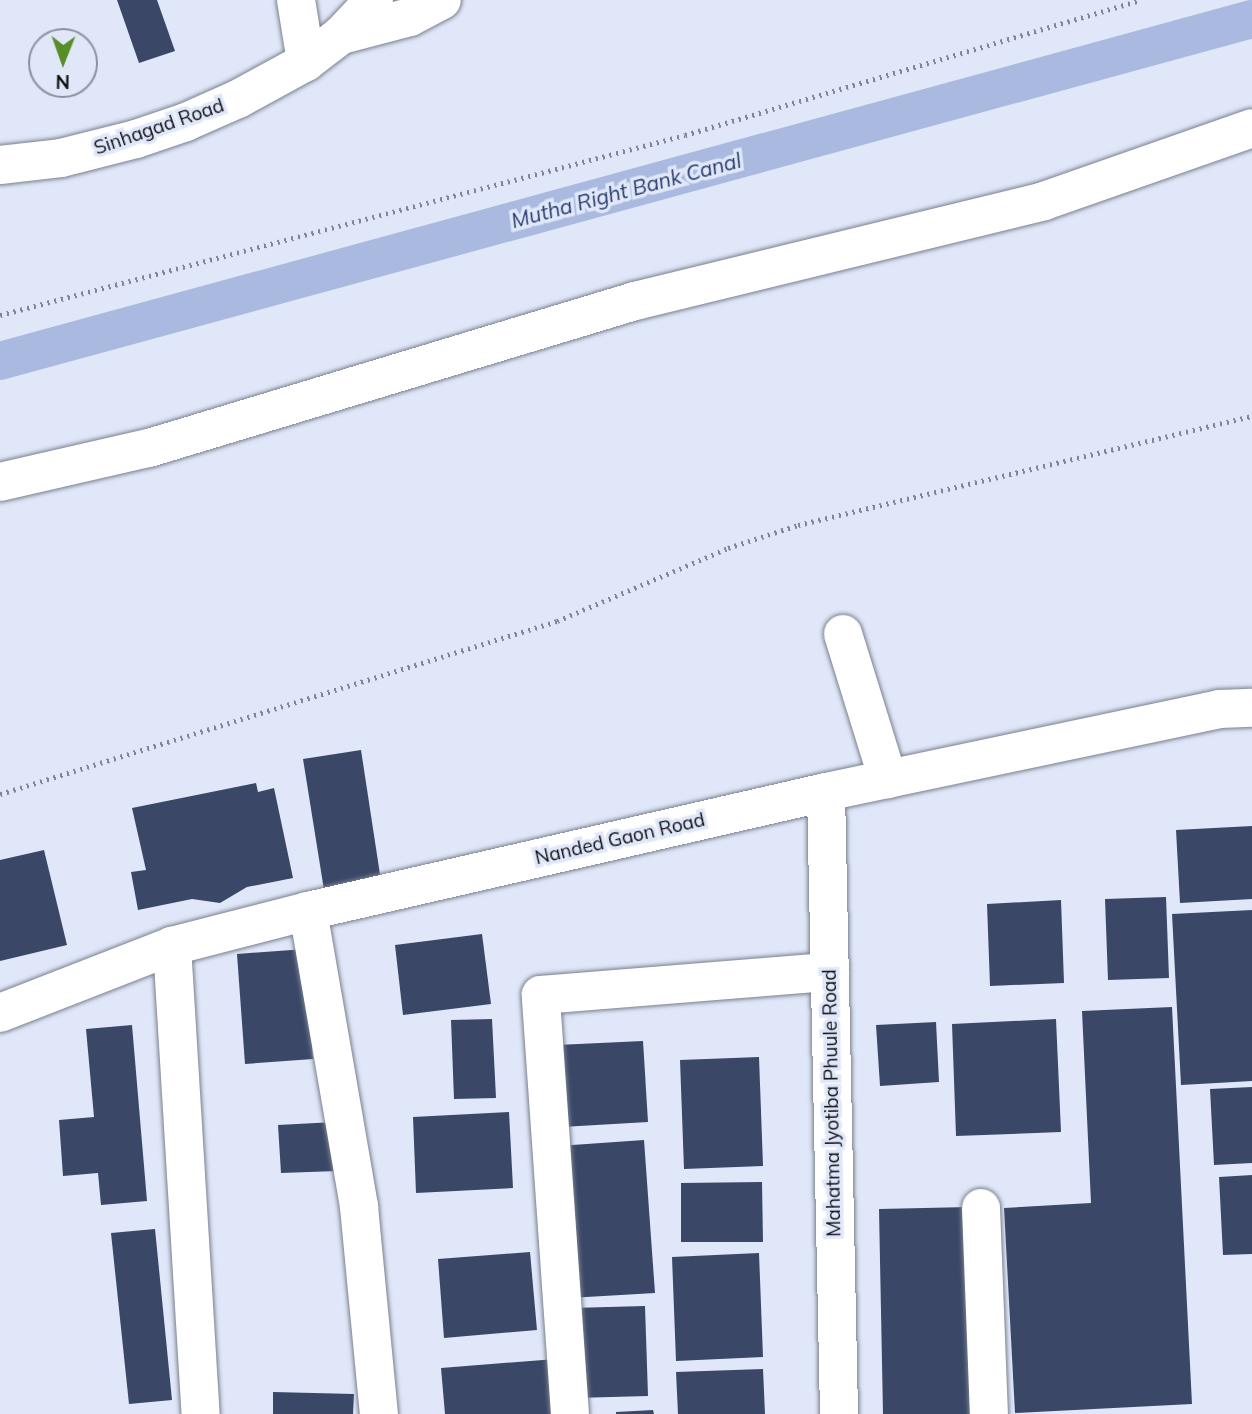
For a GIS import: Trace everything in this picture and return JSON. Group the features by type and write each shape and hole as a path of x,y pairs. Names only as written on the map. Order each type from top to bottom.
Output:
{"street":[{"path":"296,0 306,62"},
{"name":"Sinhagad Road","path":"0,165 61,158 136,139 238,99 306,62 341,35 374,0"},
{"name":"Sinhagad Road","path":"341,35 410,18 442,0"},
{"path":"0,482 149,448 635,301 1044,201 1252,128"},
{"path":"843,634 888,779"},
{"name":"Nanded Gaon Road","path":"0,1013 172,946 308,911 826,792 1219,709 1252,708"},
{"name":"Mahatma Jyotiba Phuule Road","path":"826,792 839,1414"},
{"path":"308,911 359,1206 379,1414"},
{"path":"172,946 201,1414"},
{"path":"570,1414 541,995 830,972"},
{"path":"981,1208 989,1414"}],"path":[{"path":"0,315 685,135 1140,0"},
{"path":"0,794 558,621 728,548 798,525 1252,416"}],"building":[{"path":"117,0 157,0 175,51 139,63"},
{"path":"361,750 381,881 324,890 303,759"},
{"path":"256,783 258,792 274,788 293,878 247,887 220,903 192,899 138,910 131,872 146,870 132,808"},
{"path":"1252,826 1252,899 1180,903 1176,830"},
{"path":"44,850 67,945 0,961 0,860"},
{"path":"1166,897 1169,978 1108,980 1105,899"},
{"path":"1061,900 1064,983 990,986 987,904"},
{"path":"1252,910 1252,1081 1181,1085 1172,914"},
{"path":"482,934 491,1004 403,1015 395,945"},
{"path":"305,949 313,1059 245,1064 237,954"},
{"path":"1172,1007 1192,1404 1015,1413 1004,1208 1091,1203 1082,1011"},
{"path":"492,1019 496,1098 454,1099 451,1020"},
{"path":"1056,1019 1061,1132 956,1136 952,1024"},
{"path":"936,1022 939,1082 880,1086 876,1025"},
{"path":"132,1025 147,1201 101,1205 98,1173 63,1176 59,1120 94,1117 86,1029"},
{"path":"643,1041 648,1122 562,1127 557,1045"},
{"path":"759,1057 763,1166 684,1169 680,1060"},
{"path":"1252,1087 1252,1163 1214,1165 1210,1089"},
{"path":"509,1112 513,1188 416,1193 413,1117"},
{"path":"335,1122 337,1171 281,1173 278,1125"},
{"path":"644,1140 655,1293 569,1298 558,1146"},
{"path":"1252,1175 1252,1254 1223,1255 1219,1177"},
{"path":"762,1182 763,1242 681,1242 681,1183"},
{"path":"969,1207 973,1414 883,1414 879,1209"},
{"path":"155,1229 172,1400 129,1404 111,1233"},
{"path":"530,1252 537,1330 444,1338 438,1259"},
{"path":"759,1253 763,1357 676,1361 672,1257"},
{"path":"645,1306 648,1396 574,1398 571,1308"},
{"path":"556,1359 561,1414 445,1414 441,1368"},
{"path":"763,1369 765,1414 678,1414 676,1372"},
{"path":"273,1392 354,1394 353,1414 273,1414"},
{"path":"653,1410 654,1414 616,1414 616,1412"}],"waterway":[{"name":"Mutha Right Bank Canal","path":"0,361 1252,19"}]}
